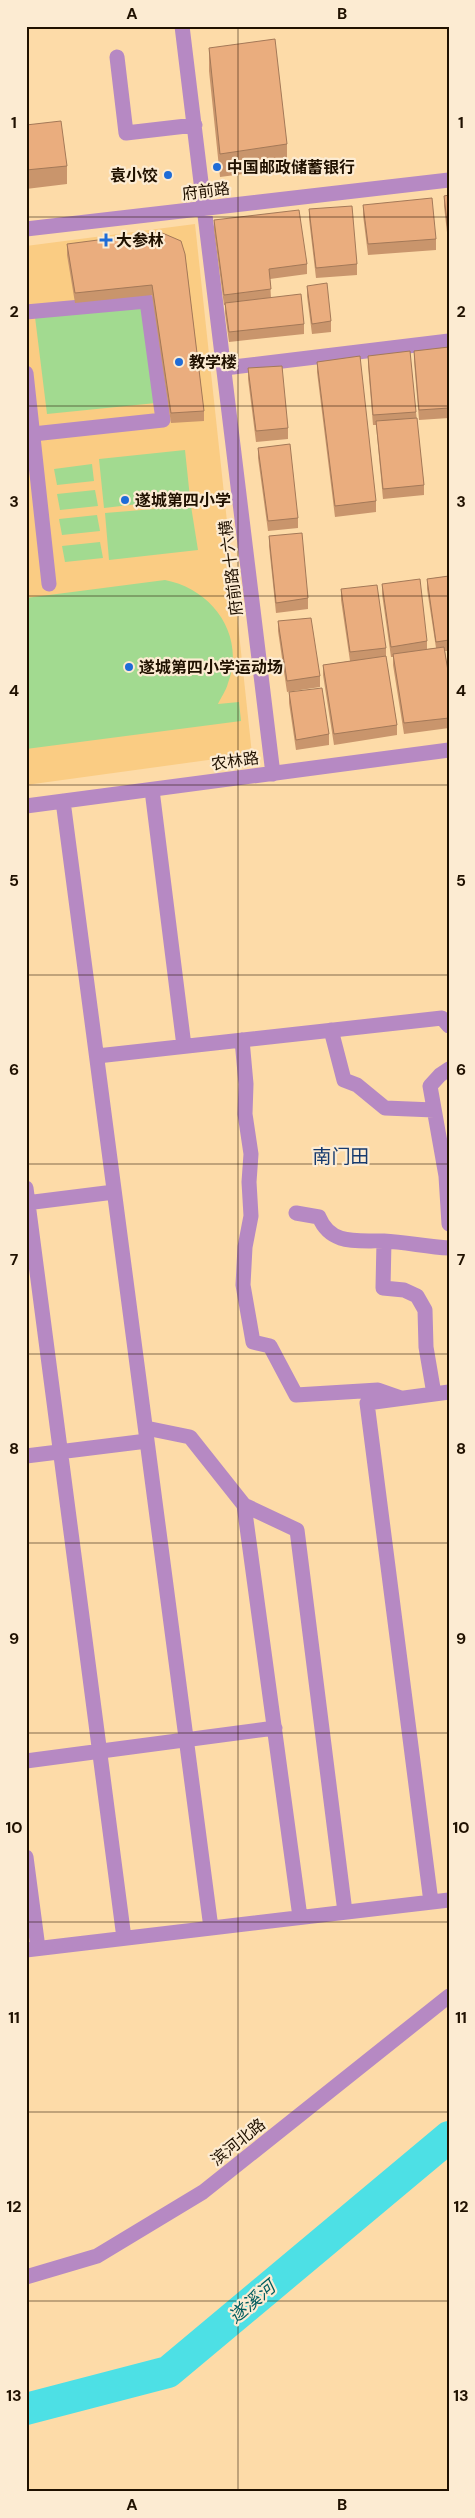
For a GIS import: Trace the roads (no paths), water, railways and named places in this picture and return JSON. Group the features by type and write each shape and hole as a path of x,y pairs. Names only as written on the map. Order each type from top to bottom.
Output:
{"street":[{"name":"府前路十六横","path":"182,26 206,209 273,774"},
{"path":"117,57 126,133 195,125"},
{"name":"府前路","path":"26,229 449,180"},
{"path":"26,312 147,301 163,420 33,434"},
{"path":"225,368 449,341"},
{"path":"26,373 49,584"},
{"name":"农林路","path":"26,806 449,750"},
{"path":"152,790 184,1046"},
{"path":"63,801 212,1928"},
{"path":"97,1056 442,1018 449,1026"},
{"path":"331,1030 344,1080 357,1085 385,1108 434,1110"},
{"path":"242,1040 246,1084 245,1114 251,1154 249,1182 251,1216 245,1247 242,1285 253,1342 270,1346 296,1395 378,1390 402,1398"},
{"path":"449,1069 440,1075 430,1086 446,1176 449,1224"},
{"path":"26,1188 124,1938"},
{"path":"27,1203 114,1192"},
{"path":"296,1213 319,1218 324,1229 338,1239 414,1242 432,1247 449,1248"},
{"path":"384,1241 383,1288 404,1290 417,1296 425,1310 426,1347 441,1393 367,1404 430,1902"},
{"path":"26,1456 61,1452 146,1434 190,1436 244,1504 297,1530 345,1912"},
{"path":"244,1504 300,1918"},
{"path":"26,1761 275,1728"},
{"path":"26,1857 32,1949 449,1900"},
{"name":"滨河北路","path":"26,2277 97,2256 203,2192 449,1996"}],"waterway":[{"name":"遂溪河","path":"26,2409 168,2372 449,2137"}],"place":[{"name":"中国邮政储蓄银行","path":"217,167"},
{"name":"袁小饺","path":"168,175"},
{"name":"大参林","path":"106,240"},
{"name":"教学楼","path":"179,362"},
{"name":"遂城第四小学","path":"125,500"},
{"name":"遂城第四小学运动场","path":"129,667"}],"district":[{"name":"南门田","path":"341,1156"}]}
